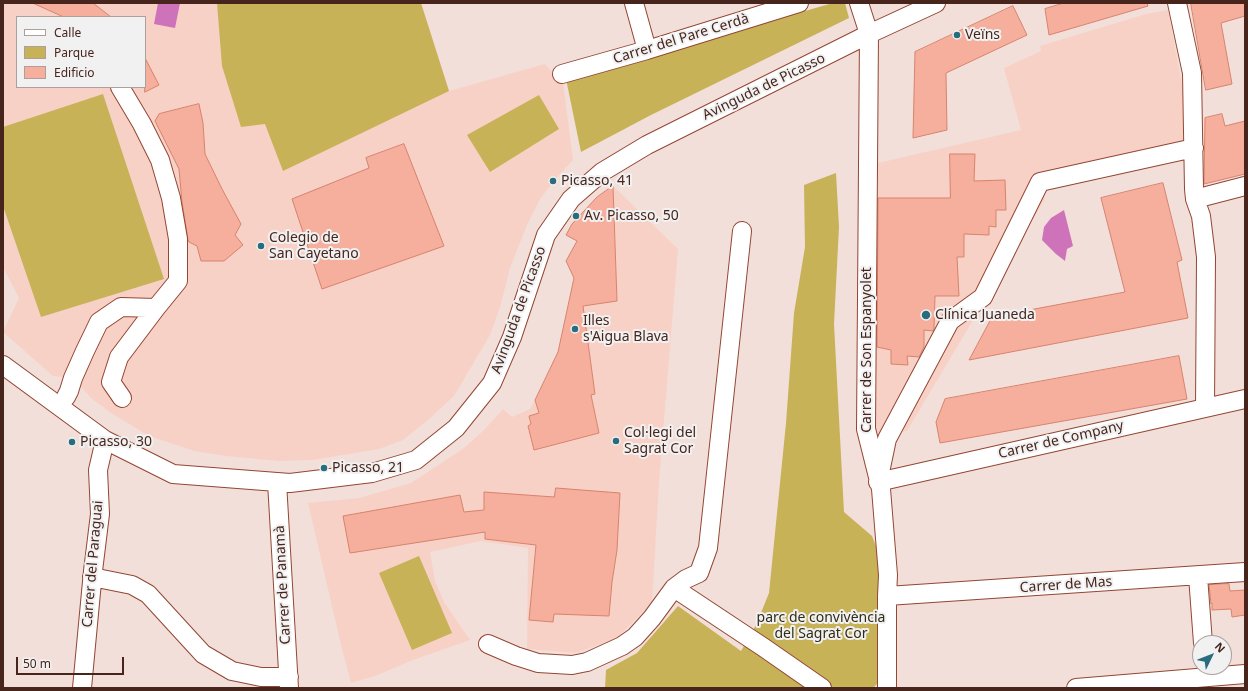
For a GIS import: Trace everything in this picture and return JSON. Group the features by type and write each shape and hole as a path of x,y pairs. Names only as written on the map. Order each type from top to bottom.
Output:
{"street":[{"path":"634,3 647,50"},
{"name":"Carrer del Pare Cerdà","path":"562,74 647,50 799,3"},
{"name":"Carrer de Son Espanyolet","path":"859,3 869,34 866,429 878,482 881,489 888,575 887,688"},
{"name":"Avinguda de Picasso","path":"3,365 105,440 172,474 290,483 372,473 416,460 456,428 492,384 512,337 546,235 571,199 602,172 647,145 869,34 936,3"},
{"path":"1177,3 1192,73 1194,189 1195,199 1202,216 1206,257 1205,407"},
{"path":"121,88 142,124 160,160 171,198 178,240 178,282 119,356 111,382 122,398"},
{"path":"878,482 887,439 950,321 984,297 1040,182 1194,148"},
{"path":"1195,199 1245,186"},
{"path":"488,644 516,656 538,663 572,664 587,662 611,651 635,637 652,618 674,588 686,578 699,573 708,548 742,231"},
{"path":"66,397 84,351 99,322 121,307 156,308"},
{"name":"Carrer de Company","path":"878,482 1245,399"},
{"name":"Carrer del Paraguai","path":"82,688 92,577 100,514 98,470 105,440"},
{"name":"Carrer de Panamà","path":"277,482 289,683"},
{"name":"Carrer de Mas","path":"887,596 1245,572"},
{"path":"1198,576 1202,635"},
{"path":"92,577 132,585 148,594 203,654 232,671 289,683"},
{"path":"674,588 822,688"},
{"path":"1232,673 1245,674"},
{"path":"1076,688 1192,674"}],"shaded area":[{"name":"Colegio de San Cayetano","path":"3,3 421,3 449,91 545,64 552,72 562,74 573,160 540,199 527,225 510,268 500,307 490,335 454,396 403,440 379,449 313,460 278,461 194,451 149,436 111,413 91,398 73,378 53,376 3,332 19,298 3,267"},
{"path":"158,3 180,3 175,28 154,24"},
{"name":"Clínica Juaneda","path":"1168,10 1184,95 1183,155 1043,185 1045,199 907,431 874,433 878,163 1021,130 1004,68 1041,51 1040,46 1146,14"},
{"name":"Col·legi del Sagrat Cor","path":"613,186 678,249 659,482 652,603 617,638 576,653 527,649 528,548 481,541 430,552 435,581 444,602 470,640 413,660 375,676 351,683 308,503 359,498 411,483 464,448 484,430 503,409 512,417 530,409 535,400 539,413 529,416 531,424 528,426 534,450 599,433 591,395 595,393 583,306 617,301"},
{"path":"1064,210 1073,246 1067,249 1065,261 1042,240 1044,227 1051,218"}],"green space":[{"path":"217,3 421,3 449,91 283,171 265,124 241,127 222,66"},
{"path":"833,3 845,3 849,18 651,115 581,152 566,79"},
{"path":"103,94 164,279 41,317 3,206 3,127"},
{"path":"539,95 559,129 490,172 467,135"},
{"name":"parc de convivència del Sagrat Cor","path":"836,173 839,227 834,324 844,512 872,536 881,559 880,681 873,688 605,688 606,670 637,653 678,606 741,651 756,625 769,593 786,423 794,313 805,247 804,185"},
{"path":"419,556 452,633 412,650 379,573"}],"building":[{"path":"33,3 93,3 110,16 62,16"},
{"path":"1064,3 1147,3 1148,6 1049,35 1045,9"},
{"path":"1191,3 1245,3 1245,16 1221,23 1232,84 1206,90"},
{"path":"1013,6 1027,35 946,73 947,130 913,138 915,52"},
{"path":"146,60 159,85 145,92 146,88"},
{"path":"199,104 203,123 205,154 241,224 235,235 243,245 224,261 201,261 197,246 188,240 179,169 155,121 159,114"},
{"path":"1222,114 1225,126 1245,121 1245,174 1204,184 1205,118"},
{"path":"404,144 444,246 322,289 292,199 369,168 366,158"},
{"path":"950,154 975,154 974,181 1005,180 1006,210 996,210 996,227 989,226 989,235 964,234 964,257 957,257 959,296 935,296 934,328 933,331 924,330 924,347 919,357 907,356 908,365 891,364 891,350 877,347 878,198 950,198"},
{"path":"1163,183 1182,260 1177,262 1188,318 969,360 992,317 1125,292 1101,198"},
{"name":"Illes s'Aigua Blava","path":"613,186 617,301 583,306 595,394 591,395 599,433 534,450 528,426 531,424 529,416 539,413 535,400 558,352 574,278 566,261 577,241 566,235 572,224 597,197"},
{"path":"1179,356 1187,399 940,443 936,422 945,399"},
{"path":"556,488 620,493 617,550 609,616 554,614 553,622 529,620 536,545 485,539 485,532 350,553 343,516 460,495 464,512 484,510 484,492 554,497"},
{"path":"1229,584 1230,591 1245,590 1245,615 1232,617 1231,609 1212,610 1209,585"}],"place":[{"name":"Veïns","path":"957,35"},
{"name":"Picasso, 41","path":"553,181"},
{"name":"Av. Picasso, 50","path":"576,216"},
{"name":"Colegio de San Cayetano","path":"261,246"},
{"name":"Clínica Juaneda","path":"926,315"},
{"name":"Illes s'Aigua Blava","path":"575,329"},
{"name":"Col·legi del Sagrat Cor","path":"616,441"},
{"name":"Picasso, 30","path":"72,442"},
{"name":"Picasso, 21","path":"324,468"}]}
